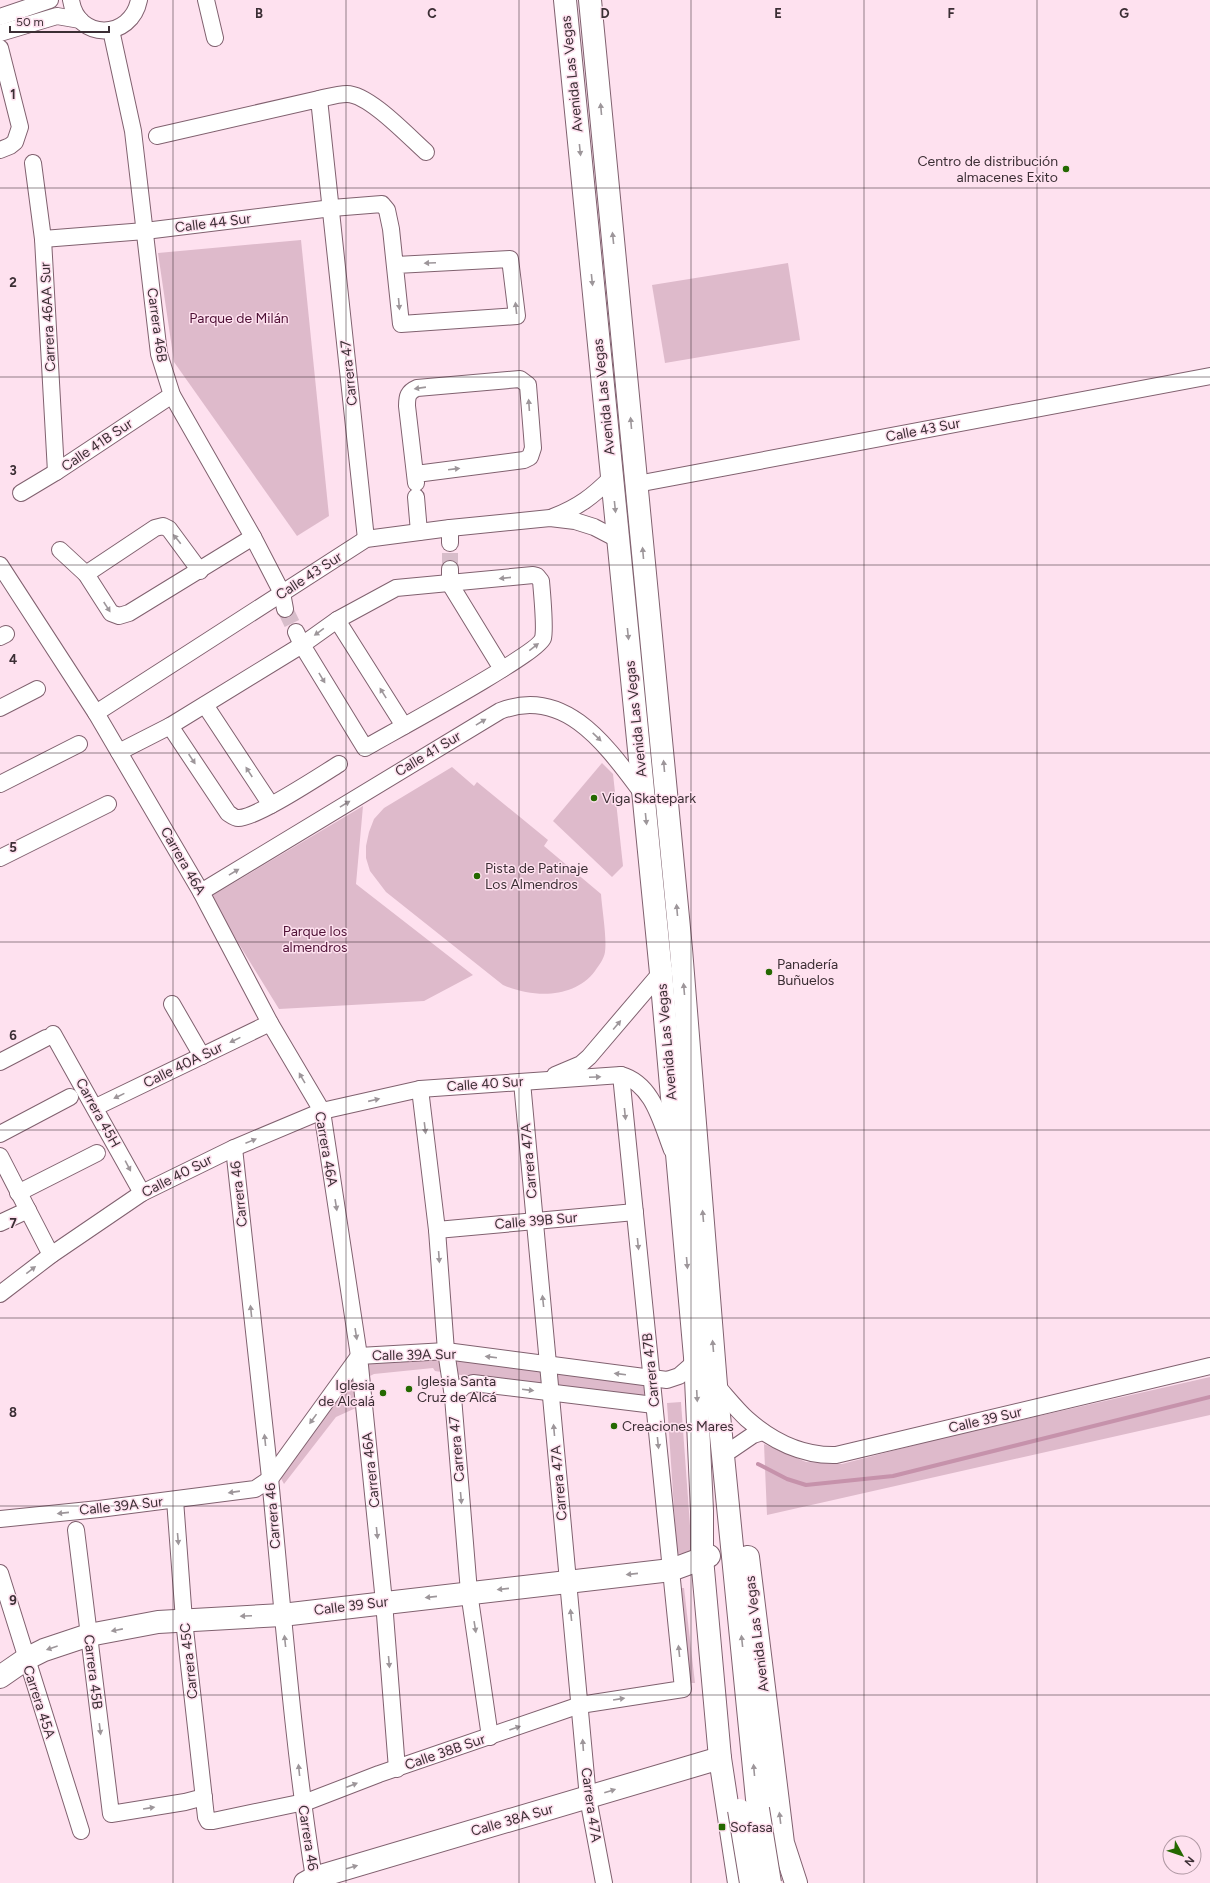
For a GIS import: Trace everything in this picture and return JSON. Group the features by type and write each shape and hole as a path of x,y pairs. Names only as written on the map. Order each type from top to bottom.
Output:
{"main road":[{"name":"Avenida Las Vegas","path":"565,0 661,973 678,1164 695,1362 702,1511 720,1758 739,1883"},
{"name":"Avenida Las Vegas","path":"590,0 681,949 716,1385 727,1447 751,1883"},
{"path":"664,1015 672,1015 679,1022 682,1046 691,1071"},
{"path":"698,1428 708,1428 727,1447"},
{"name":"Avenida Las Vegas","path":"727,1447 740,1485 783,1843 796,1883"},
{"name":"Avenida Las Vegas","path":"706,1557 748,1810 770,1883"},
{"name":"Calle 39 Sur","path":"0,1677 26,1659 44,1650 88,1635 158,1622 282,1615 470,1592 671,1570 706,1557"},
{"name":"Calle 38A Sur","path":"312,1881 720,1758"},
{"path":"735,1861 754,1864 763,1862 770,1858 783,1843"}],"street":[{"path":"0,17 50,0"},
{"path":"71,0 75,13 80,20 94,29 111,30 127,22 134,16 139,0"},
{"path":"206,0 215,38"},
{"path":"0,33 57,16 80,20"},
{"name":"Carrera 46B","path":"111,30 134,131 159,354 172,395 253,537 282,593 285,609"},
{"path":"0,48 20,127 15,142 0,150"},
{"path":"157,136 347,94 358,95 370,102 426,152"},
{"name":"Carrera 47","path":"319,99 332,208 366,539"},
{"name":"Carrera 46AA Sur","path":"34,163 43,239 56,472"},
{"name":"Calle 44 Sur","path":"43,239 145,231 332,208 382,204 387,210 396,265"},
{"path":"510,259 517,316 401,324 396,265 510,259"},
{"name":"Calle 43 Sur","path":"637,484 1210,376"},
{"path":"416,485 524,460 530,457 532,448 528,385 526,382 520,379 417,388 410,391 407,396 407,406 416,485 419,532"},
{"name":"Calle 41B Sur","path":"21,493 56,472 172,395"},
{"path":"550,518 573,510 585,502 612,476"},
{"path":"550,518 575,521 594,527 618,540"},
{"name":"Calle 43 Sur","path":"96,713 366,539 419,532 450,536 550,518"},
{"path":"86,574 155,528 163,526 169,529 200,571"},
{"path":"60,550 86,574 111,613 119,616 129,613 200,571 253,537"},
{"name":"Carrera 46A","path":"0,565 96,713 119,752 201,892 270,1023 322,1112 359,1356 384,1602 397,1769"},
{"path":"119,752 170,726 205,705 299,638 337,620 396,588 450,576 533,575 537,576 541,581 543,638 535,648 502,669 365,748 299,638"},
{"path":"450,576 502,669"},
{"path":"337,620 404,726"},
{"path":"0,708 37,689"},
{"name":"Calle 41 Sur","path":"201,892 434,750 500,711 514,705 528,703 545,705 567,715 584,726 614,755 643,794"},
{"path":"205,705 271,805"},
{"path":"170,726 228,813 236,818 247,817 271,805 339,764"},
{"path":"0,784 79,744"},
{"path":"0,858 108,804"},
{"name":"Calle 40 Sur","path":"542,1080 581,1064 589,1057 681,949"},
{"path":"172,1004 202,1056"},
{"name":"Calle 40A Sur","path":"96,1108 270,1023"},
{"name":"Carrera 45H","path":"0,1062 50,1036 96,1108 142,1193"},
{"name":"Calle 40 Sur","path":"0,1294 51,1255 142,1193 234,1148 322,1112 420,1089 542,1080 621,1076 631,1078 641,1085 651,1099 678,1164"},
{"name":"Carrera 47B","path":"621,1076 684,1689"},
{"name":"Carrera 47A","path":"522,1082 588,1798 604,1883"},
{"name":"Carrera 47","path":"420,1089 437,1230 446,1351 453,1397 470,1592 490,1737"},
{"path":"0,1134 70,1097"},
{"name":"Carrera 46","path":"234,1148 270,1479 282,1615 312,1881"},
{"path":"18,1193 97,1153"},
{"path":"0,1156 51,1255"},
{"path":"0,1224 28,1210"},
{"name":"Calle 39B Sur","path":"437,1230 635,1212"},
{"name":"Calle 39A Sur","path":"0,1519 255,1490 270,1479 359,1356 446,1351 652,1378 674,1379 695,1362"},
{"name":"Calle 39 Sur","path":"716,1385 746,1419 764,1432 795,1449 823,1455 836,1455 1210,1366"},
{"path":"453,1397 464,1386 473,1383 654,1405"},
{"path":"727,1447 764,1432"},
{"name":"Carrera 45C","path":"174,1500 184,1620 206,1817 208,1821"},
{"name":"Carrera 45B","path":"76,1530 111,1814 185,1802 204,1797"},
{"name":"Carrera 45A","path":"0,1573 81,1831"},
{"name":"Calle 38B Sur","path":"208,1821 302,1802 580,1705 684,1689"}],"green space":[{"name":"Parque de Milán","path":"301,240 329,516 297,536 174,362 158,253"},
{"path":"788,263 800,340 665,363 652,285"},
{"name":"Viga Skatepark","path":"602,763 613,774 623,866 612,877 553,821"},
{"name":"Pista de Patinaje Los Almendros","path":"452,767 474,786 477,782 548,840 544,846 601,894 605,939 604,955 595,971 576,987 565,991 540,994 503,985 386,892 370,871 366,858 366,846 374,819 384,808"},
{"name":"Parque los almendros","path":"363,806 356,884 473,975 424,1001 279,1009 210,897"},
{"path":"446,1351 643,1377 645,1403 435,1371 433,1368 374,1374 370,1376 372,1406 358,1407 336,1417 284,1484 277,1471 360,1358"},
{"path":"1210,1377 1210,1415 767,1515 764,1444 806,1462 842,1464 938,1439"},
{"path":"681,1402 692,1553 677,1554 667,1403"},
{"path":"677,1588 684,1588 695,1683 688,1683"}],"waterway":[{"path":"758,1464 787,1479 806,1485 893,1476 1210,1397"}],"tunnel":[{"path":"450,543 450,569"},
{"path":"285,609 296,632"}],"place":[{"name":"Centro de distribución almacenes Exito","path":"1066,169"},
{"name":"Viga Skatepark","path":"594,798"},
{"name":"Pista de Patinaje Los Almendros","path":"477,876"},
{"name":"Panadería Buñuelos","path":"769,972"},
{"name":"Iglesia Santa Cruz de Alcá","path":"409,1389"},
{"name":"Iglesia de Alcalá","path":"383,1393"},
{"name":"Creaciones Mares","path":"614,1426"},
{"name":"Sofasa","path":"722,1827"}]}
